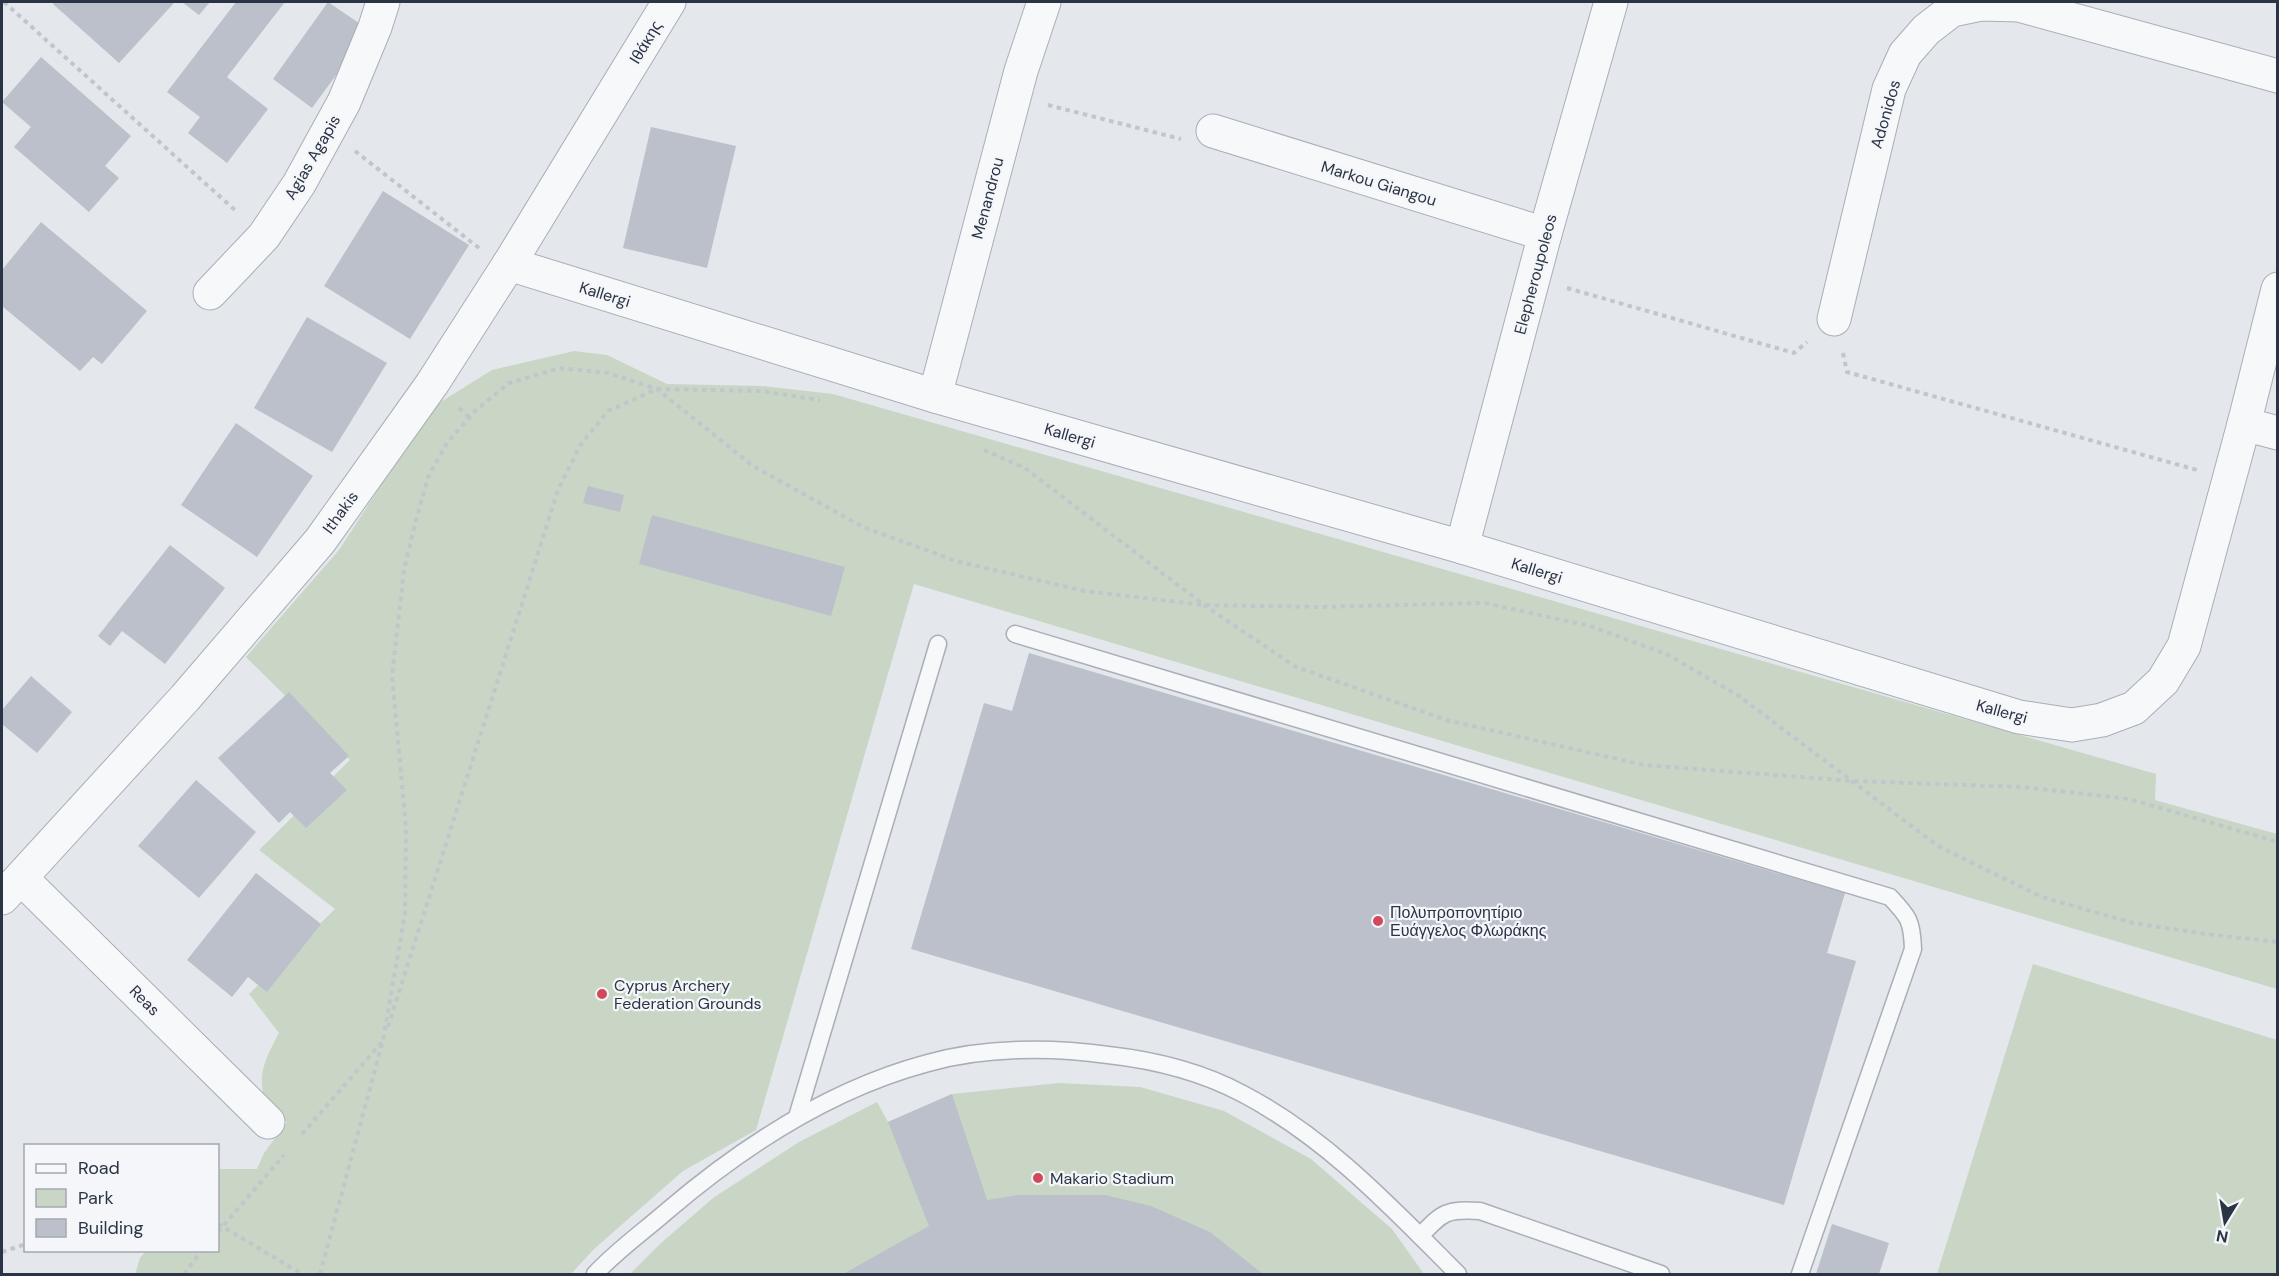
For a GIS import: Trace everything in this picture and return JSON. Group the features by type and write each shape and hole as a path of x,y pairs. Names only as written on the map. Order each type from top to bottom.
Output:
{"street":[{"name":"Agias Agapis","path":"210,294 264,236 299,184 344,102 383,2"},
{"name":"Ιθάκης","path":"620,82 669,2"},
{"name":"Menandrou","path":"935,396 1015,97 1044,2"},
{"name":"Elepheroupoleos","path":"1462,548 1545,234 1611,2"},
{"name":"Adonidos","path":"1834,319 1889,89 1905,54 1926,30 1952,10 1981,4 2019,5 2277,76"},
{"name":"Ithakis","path":"11,888 184,698 320,541 432,384 509,264 620,82"},
{"name":"Markou Giangou","path":"1213,131 1545,234"},
{"name":"Kallergi","path":"509,264 935,396 1462,548 2019,717 2072,725 2102,720 2134,708 2163,681 2184,646 2230,479 2277,289"},
{"path":"2244,424 2277,433"},
{"name":"Reas","path":"11,888 268,1122"}],"lane":[{"path":"1015,634 1890,897 1908,915 1913,949 1800,1275"},
{"path":"797,1117 938,644"},
{"path":"595,1275 705,1179 797,1117 822,1103 928,1062 970,1055 1032,1050 1080,1051 1137,1058 1192,1073 1242,1093 1307,1134 1373,1189 1458,1275"},
{"path":"1420,1236 1446,1213 1458,1209 1480,1211 1661,1275"}],"path":[{"path":"4,2 264,236"},
{"path":"1015,97 1187,141 1213,131"},
{"path":"328,130 472,244 509,264"},
{"path":"1533,278 1794,353 1834,319 1847,372 2230,479"},
{"path":"320,1275 383,1040 405,913 406,828 392,676 404,570 414,528 428,477 447,443 474,411 508,383 560,368 608,373 657,388 753,466 863,527 956,561 1084,591 1204,605 1318,607 1485,603 1590,626 1666,654 1739,696 1938,846 2042,897 2133,923 2277,942"},
{"path":"219,1225 302,1275"},
{"path":"2,1252 24,1245"},
{"path":"184,1275 201,1252"}],"green space":[{"path":"574,351 607,355 667,384 763,386 833,394 2156,774 2155,800 2277,834 2277,989 914,584 756,1130 683,1171 594,1249 571,1274 135,1274 140,1258 145,1252 219,1252 219,1169 257,1169 264,1153 287,1122 269,1108 262,1087 263,1068 279,1033 249,994 335,909 259,850 350,760 246,657 339,550 431,408 492,370"},
{"path":"2033,964 2277,1040 2277,1274 1937,1274"},
{"name":"Makario Stadium","path":"1059,1083 1140,1087 1224,1111 1311,1159 1392,1229 1424,1274 630,1274 660,1244 713,1198 799,1142 877,1102 888,1122 952,1094"}],"building":[{"path":"55,2 174,3 119,63 53,4"},
{"path":"182,2 210,2 199,15"},
{"path":"236,2 285,2 227,77 268,109 227,163 188,133 200,117 167,92"},
{"path":"328,2 369,30 312,108 273,79"},
{"path":"41,57 131,136 105,166 119,178 89,212 14,147 31,127 2,102"},
{"path":"651,127 736,146 707,268 623,248"},
{"path":"383,191 469,245 410,339 324,286"},
{"path":"41,222 147,311 102,364 93,357 80,371 2,306 2,270"},
{"path":"307,317 387,363 332,452 254,408"},
{"path":"236,423 313,476 257,557 181,505"},
{"path":"588,486 624,495 620,512 583,503"},
{"path":"652,515 845,567 831,616 639,564"},
{"path":"170,545 225,588 165,664 122,631 110,646 98,636"},
{"name":"Πολυπροπονητίριο Ευάγγελος Φλωράκης","path":"1029,653 1845,893 1827,953 1856,961 1784,1205 911,949 984,703 1012,711"},
{"path":"31,676 72,712 37,753 2,724 2,710"},
{"path":"289,692 349,756 330,773 347,790 306,828 290,812 279,823 218,758"},
{"path":"196,780 256,832 199,898 138,846"},
{"path":"256,873 321,924 267,992 248,977 232,997 187,960"},
{"path":"952,1094 987,1200 1018,1195 1105,1195 1151,1206 1210,1232 1263,1274 843,1274 929,1226 888,1122"},
{"path":"1832,1224 1889,1243 1879,1274 1816,1274"}],"place":[{"name":"Πολυπροπονητίριο Ευάγγελος Φλωράκης","path":"1378,921"},
{"name":"Cyprus Archery Federation Grounds","path":"602,994"},
{"name":"Makario Stadium","path":"1038,1178"}]}
